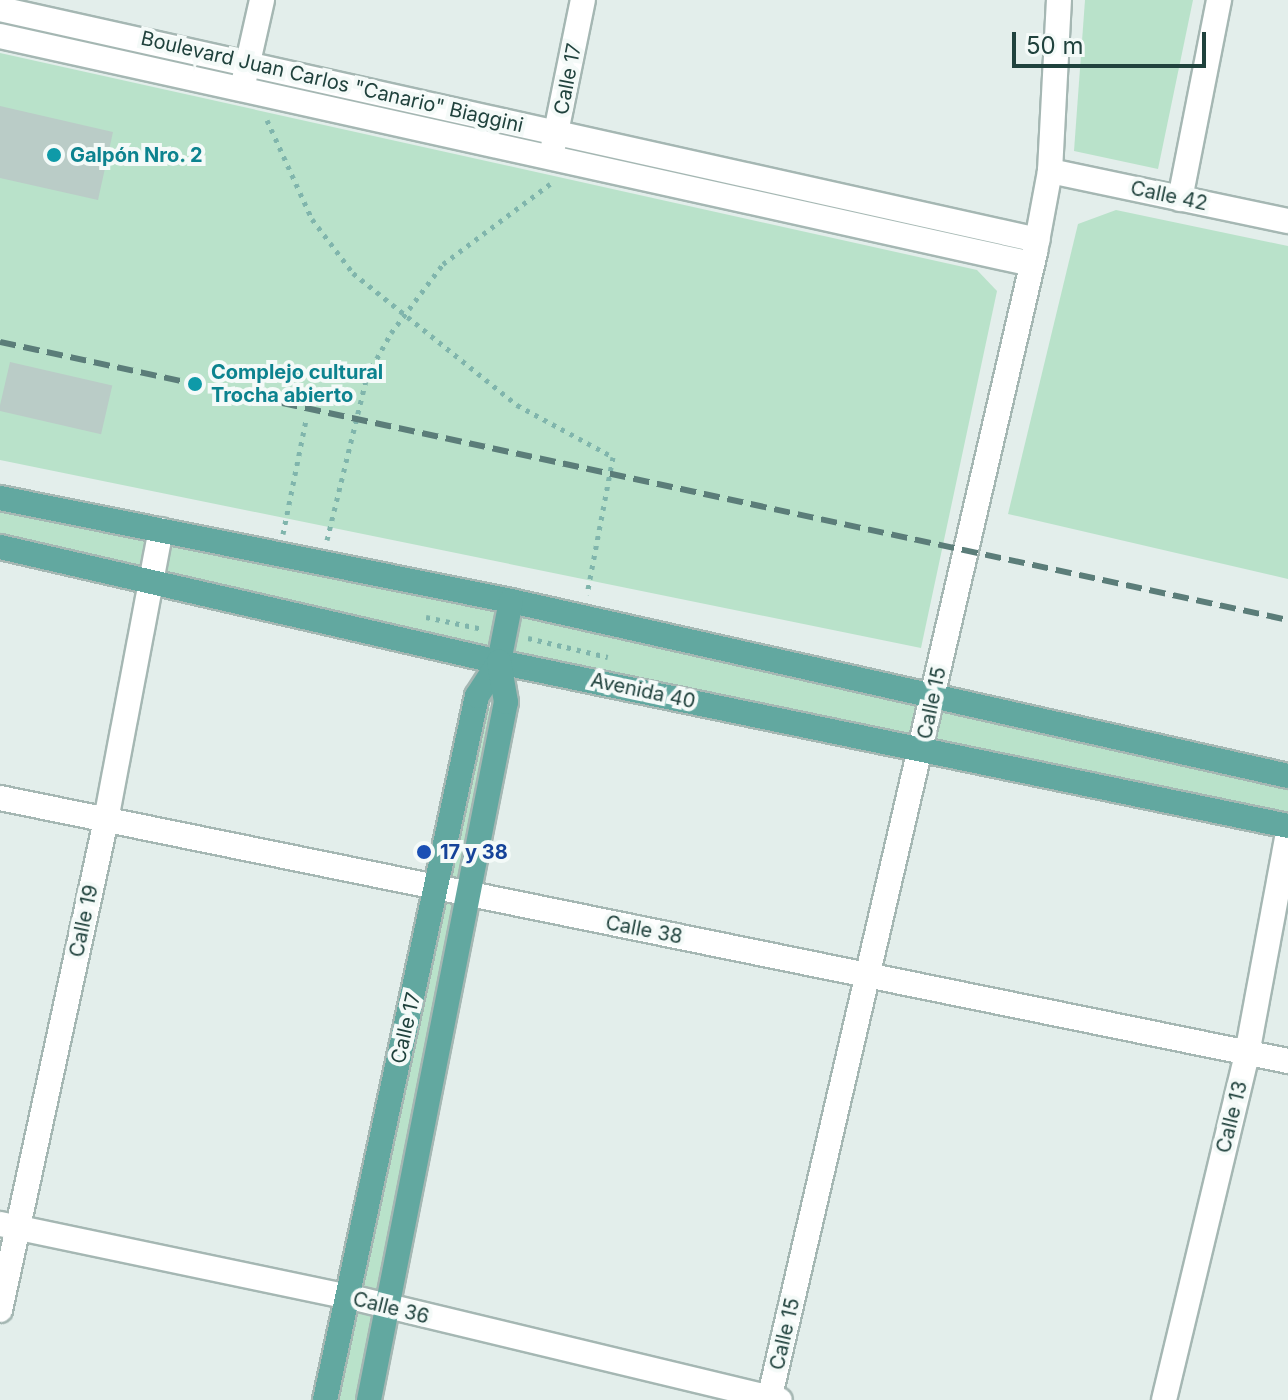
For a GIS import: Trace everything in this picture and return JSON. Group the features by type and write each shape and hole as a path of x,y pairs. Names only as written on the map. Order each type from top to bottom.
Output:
{"main road":[{"path":"0,498 511,601 1288,776"},
{"name":"Avenida 40","path":"0,547 499,662 1288,826"},
{"name":"Calle 17","path":"369,1400 506,702 499,662 511,601"},
{"name":"Calle 17","path":"325,1400 477,696 499,662"}],"street":[{"path":"250,91 248,64 262,0"},
{"name":"Calle 17","path":"551,157 583,0"},
{"name":"Calle 15","path":"773,1399 1035,252 1050,171 1059,0"},
{"path":"1180,199 1219,0"},
{"name":"Boulevard Juan Carlos \"Canario\" Biaggini","path":"0,9 557,133 1035,252"},
{"name":"Boulevard Juan Carlos \"Canario\" Biaggini","path":"0,36 589,166 1035,252"},
{"name":"Calle 42","path":"1050,171 1288,221"},
{"name":"Calle 19","path":"0,1310 9,1226 106,820 161,530"},
{"name":"Calle 38","path":"0,798 437,890 1288,1061"},
{"name":"Calle 13","path":"1164,1400 1247,1054 1288,832"},
{"name":"Calle 36","path":"9,1226 346,1296 773,1399"}],"path":[{"path":"250,91 312,219 353,273 401,317 549,426 613,457 586,601"},
{"path":"326,544 367,376 401,317 443,264 499,219 548,184 589,166"},
{"path":"283,535 306,420"}],"green space":[{"path":"1085,0 1193,0 1158,169 1074,151"},
{"path":"0,53 977,270 997,291 921,648 0,460"},
{"path":"1116,210 1288,246 1288,579 1008,514 1078,224"},
{"path":"0,502 1288,786 1288,819 495,647 0,550"},
{"path":"483,707 499,708 365,1400 327,1400"}],"building":[{"name":"Galpón Nro. 2","path":"0,106 113,132 98,200 0,178"},
{"path":"10,362 112,386 101,434 0,411"}],"railway":[{"path":"0,342 1288,620"}],"place":[{"name":"Galpón Nro. 2","path":"54,155"},
{"name":"Complejo cultural Trocha abierto","path":"195,384"},
{"name":"17 y 38","path":"424,852"}]}
